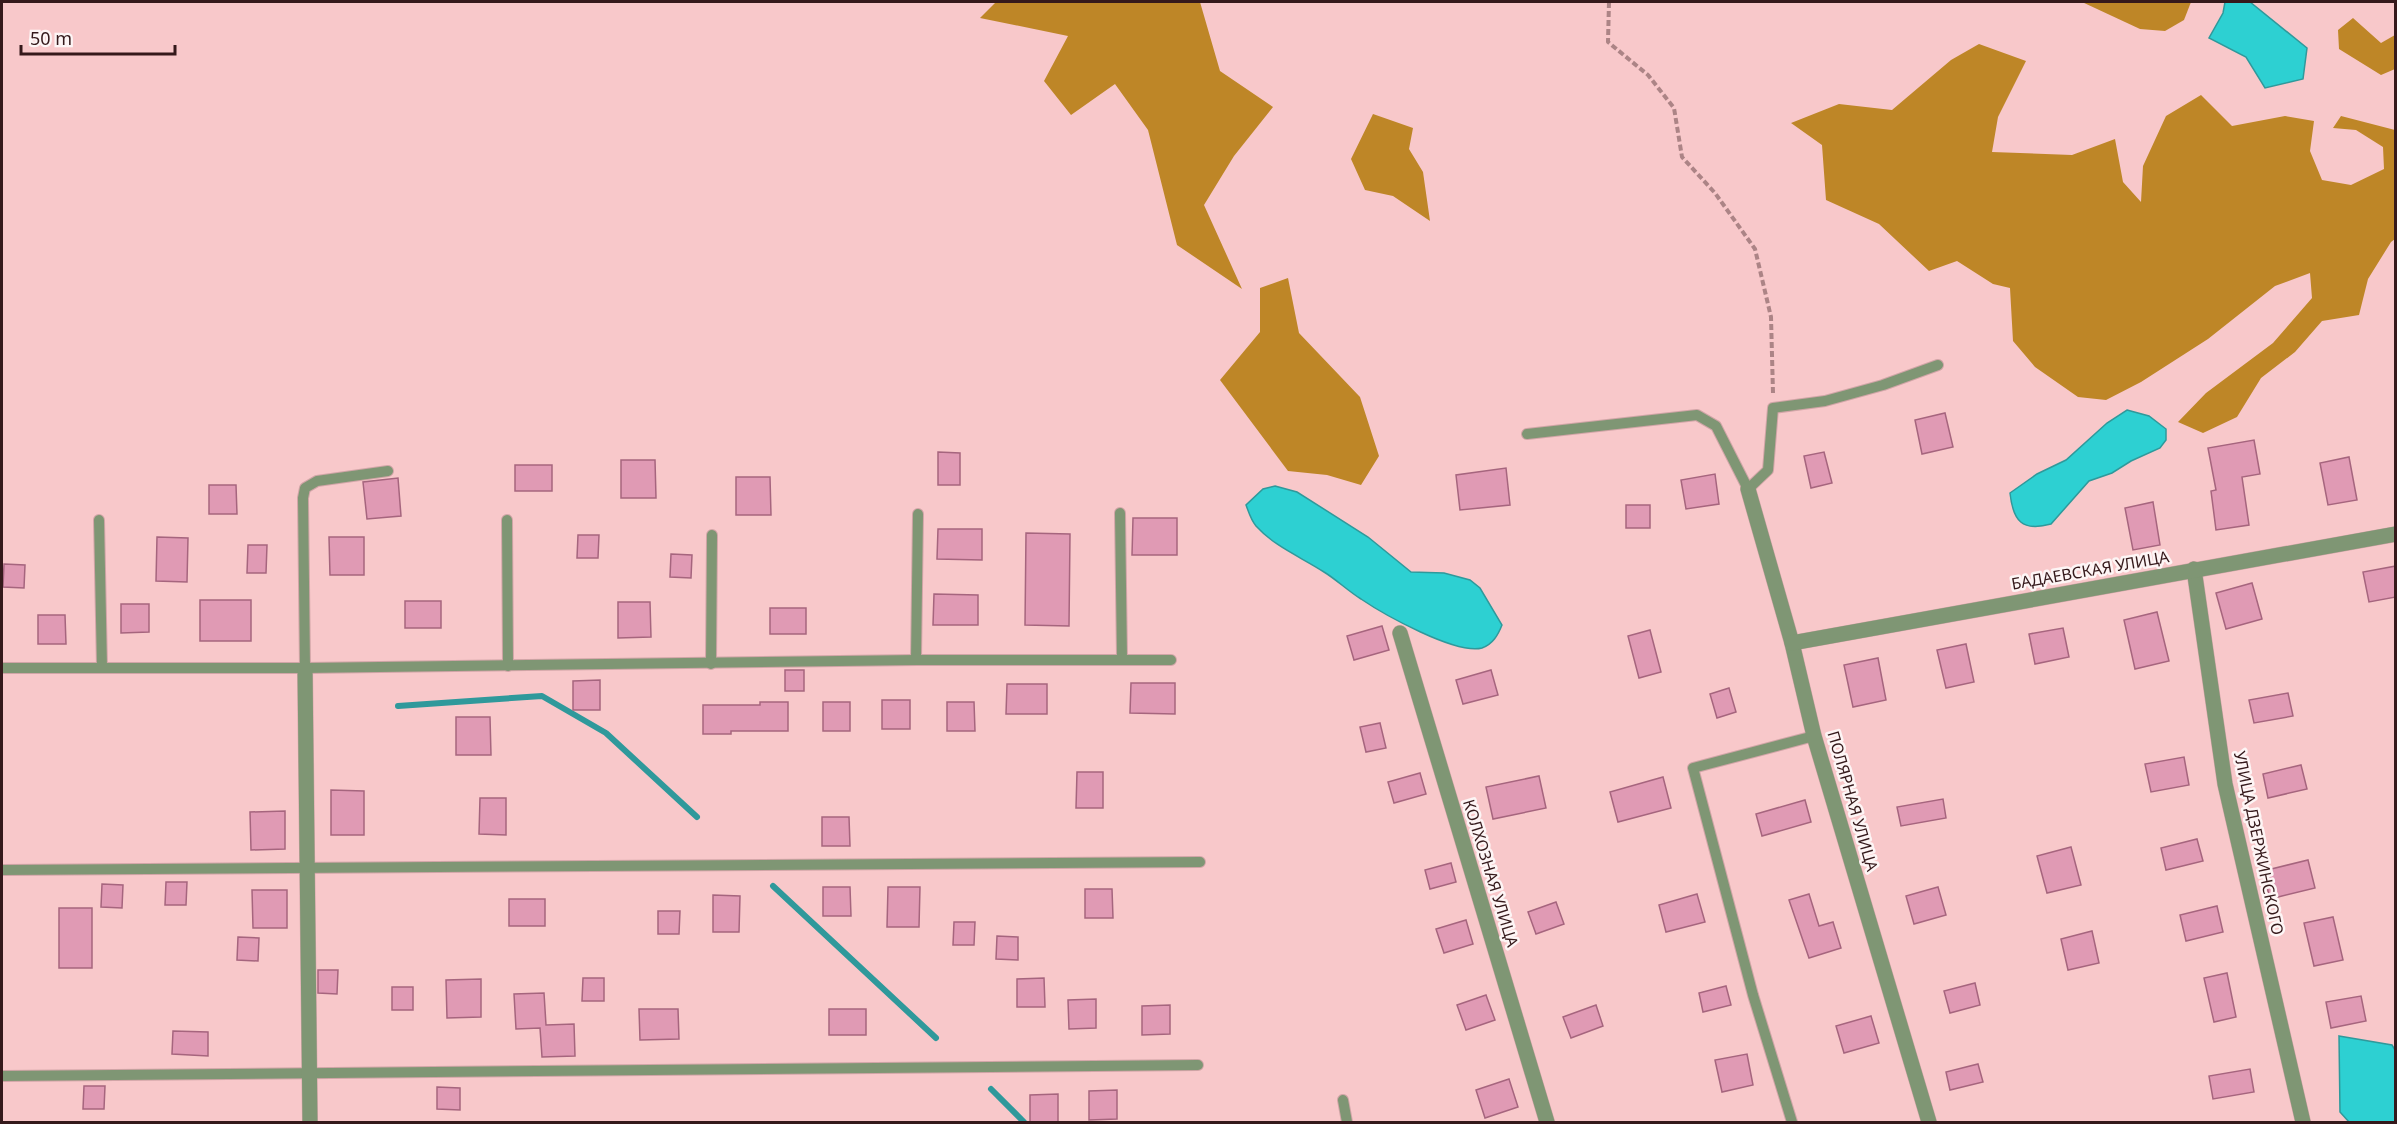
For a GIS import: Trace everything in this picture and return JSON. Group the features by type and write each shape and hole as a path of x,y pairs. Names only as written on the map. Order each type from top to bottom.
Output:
{"street":[{"name":"ПОЛЯРНАЯ УЛИЦА","path":"1748,489 1792,643 1814,736 1929,1122"},
{"name":"БАДАЕВСКАЯ УЛИЦА","path":"1792,643 2396,534"},
{"name":"УЛИЦА ДЗЕРЖИНСКОГО","path":"2194,569 2225,784 2302,1122"},
{"name":"КОЛХОЗНАЯ УЛИЦА","path":"1400,633 1547,1122"},
{"path":"305,668 310,1122"}],"lane":[{"path":"1527,434 1697,415 1716,426 1748,489 1768,470 1773,408 1825,401 1882,385 1938,365"},
{"path":"305,668 305,488 317,481 388,471"},
{"path":"1120,513 1122,660"},
{"path":"916,660 918,514"},
{"path":"99,520 102,668"},
{"path":"507,520 508,666"},
{"path":"711,664 712,535"},
{"path":"2,668 305,668 916,660 1171,660"},
{"path":"1792,1122 1753,995 1693,768 1814,736"},
{"path":"2,870 1200,862"},
{"path":"2,1076 1198,1065"},
{"path":"1343,1100 1347,1122"}],"path":[{"path":"1609,2 1608,42 1648,75 1674,108 1682,157 1716,193 1755,249 1772,317 1773,408"}],"shaded area":[{"path":"996,2 1200,2 1220,71 1273,107 1234,156 1204,205 1242,289 1177,245 1148,130 1115,84 1071,115 1044,81 1068,36 980,18"},
{"path":"2082,2 2191,2 2184,20 2165,31 2140,29"},
{"path":"2353,18 2381,43 2395,35 2395,69 2381,75 2339,49 2338,30"},
{"path":"1979,44 2026,61 1998,117 1992,152 2072,155 2115,139 2123,182 2141,202 2143,166 2166,116 2201,95 2232,126 2285,116 2314,121 2310,151 2322,180 2351,185 2384,169 2383,147 2356,130 2333,128 2341,116 2395,130 2395,239 2368,279 2359,315 2322,321 2295,352 2261,378 2237,417 2203,433 2178,422 2206,393 2273,343 2312,298 2310,273 2275,286 2208,339 2141,382 2106,400 2078,397 2035,367 2013,341 2010,288 1993,284 1957,261 1929,271 1879,224 1826,200 1822,145 1791,123 1839,104 1892,110 1951,60"},
{"path":"1373,114 1413,128 1409,149 1423,172 1430,221 1393,196 1365,190 1351,159"},
{"path":"1288,278 1299,333 1360,397 1379,456 1361,485 1327,475 1288,471 1220,380 1260,332 1260,288"}],"water":[{"path":"2225,2 2250,2 2307,48 2303,79 2265,88 2246,57 2209,38 2223,13"},
{"path":"2127,410 2149,416 2166,429 2166,440 2160,448 2131,461 2112,473 2089,481 2051,524 2033,526 2021,522 2014,511 2010,493 2037,474 2066,460 2107,423"},
{"path":"1275,486 1297,492 1368,537 1411,572 1444,573 1470,580 1480,588 1502,625 1497,636 1482,648 1470,649 1438,640 1371,606 1324,572 1280,546 1256,526 1246,505 1263,489"},
{"path":"2339,1036 2392,1045 2395,1050 2395,1122 2349,1122 2340,1112"}],"building":[{"path":"1945,413 1953,447 1922,454 1915,420"},
{"path":"2254,440 2260,474 2242,477 2249,525 2216,530 2211,491 2216,490 2208,448"},
{"path":"938,452 960,453 960,485 938,485"},
{"path":"1824,452 1832,483 1811,488 1804,456"},
{"path":"2349,457 2357,500 2328,505 2320,463"},
{"path":"621,460 655,460 656,498 621,498"},
{"path":"515,465 552,465 552,491 515,491"},
{"path":"1506,468 1510,505 1460,510 1456,475"},
{"path":"1715,474 1719,504 1686,509 1681,480"},
{"path":"736,477 770,477 771,515 736,515"},
{"path":"398,478 401,516 367,519 363,482"},
{"path":"209,485 236,485 237,514 209,514"},
{"path":"2153,502 2160,545 2133,550 2125,508"},
{"path":"1626,505 1650,505 1650,528 1626,528"},
{"path":"1133,518 1177,518 1177,555 1132,555"},
{"path":"938,529 982,529 982,560 937,559"},
{"path":"1026,533 1070,534 1069,626 1025,625"},
{"path":"578,535 599,535 598,558 577,558"},
{"path":"157,537 188,538 187,582 156,581"},
{"path":"329,537 364,537 364,575 330,575"},
{"path":"248,545 267,545 266,573 247,573"},
{"path":"671,554 692,555 691,578 670,577"},
{"path":"4,564 25,565 24,588 3,587"},
{"path":"2396,566 2396,597 2369,602 2363,572"},
{"path":"2252,583 2262,619 2226,629 2216,593"},
{"path":"934,594 978,595 978,625 933,625"},
{"path":"200,600 251,600 251,641 200,641"},
{"path":"405,601 441,601 441,628 405,628"},
{"path":"618,602 650,602 651,637 618,638"},
{"path":"121,604 149,604 149,632 121,633"},
{"path":"770,608 806,608 806,634 770,634"},
{"path":"2157,612 2169,661 2135,669 2124,620"},
{"path":"38,615 65,615 66,644 38,644"},
{"path":"1382,626 1389,650 1354,660 1347,636"},
{"path":"2063,628 2069,657 2035,664 2029,634"},
{"path":"1650,630 1661,672 1639,678 1628,636"},
{"path":"1966,644 1974,682 1946,688 1937,650"},
{"path":"1878,658 1886,700 1853,707 1844,665"},
{"path":"785,670 804,670 804,691 785,691"},
{"path":"1491,670 1498,695 1463,704 1456,680"},
{"path":"600,680 600,710 573,710 573,681"},
{"path":"1131,683 1175,683 1175,714 1130,713"},
{"path":"1007,684 1047,684 1047,714 1006,714"},
{"path":"1729,688 1736,712 1717,718 1710,694"},
{"path":"2288,693 2293,716 2254,723 2249,700"},
{"path":"882,700 910,700 910,729 882,729"},
{"path":"760,702 788,702 788,731 731,731 731,734 703,734 703,705 760,705"},
{"path":"823,702 850,702 850,731 823,731"},
{"path":"947,702 974,702 975,731 947,731"},
{"path":"456,717 490,717 491,755 456,755"},
{"path":"1380,723 1386,748 1366,752 1360,727"},
{"path":"2184,757 2189,785 2151,792 2145,764"},
{"path":"2301,765 2307,789 2268,798 2263,774"},
{"path":"1077,772 1103,772 1103,808 1076,808"},
{"path":"1420,773 1426,794 1394,803 1388,782"},
{"path":"1539,776 1546,808 1493,819 1486,787"},
{"path":"1663,777 1671,808 1618,822 1610,792"},
{"path":"331,790 364,791 364,835 331,835"},
{"path":"480,798 506,798 506,835 479,834"},
{"path":"1943,799 1946,818 1901,826 1897,807"},
{"path":"1805,800 1811,822 1762,836 1756,814"},
{"path":"285,811 285,849 251,850 250,812"},
{"path":"822,817 849,817 850,846 822,846"},
{"path":"2197,839 2203,861 2166,870 2161,848"},
{"path":"2071,847 2081,885 2047,893 2037,856"},
{"path":"2308,860 2315,888 2270,899 2263,871"},
{"path":"1451,863 1456,882 1430,889 1425,870"},
{"path":"166,882 187,882 186,905 165,905"},
{"path":"102,884 123,885 122,908 101,907"},
{"path":"823,887 850,887 851,916 823,916"},
{"path":"888,887 920,887 919,927 887,927"},
{"path":"1938,887 1946,915 1914,924 1906,896"},
{"path":"1085,889 1112,889 1113,918 1085,918"},
{"path":"252,890 287,890 287,928 253,928"},
{"path":"1697,894 1705,922 1666,932 1659,905"},
{"path":"1809,894 1819,926 1833,922 1841,948 1809,958 1789,900"},
{"path":"713,895 740,896 739,932 713,932"},
{"path":"509,899 545,899 545,926 509,926"},
{"path":"1556,902 1564,924 1536,934 1528,912"},
{"path":"2217,906 2223,932 2186,941 2180,915"},
{"path":"59,908 92,908 92,968 59,968"},
{"path":"658,911 680,911 679,934 658,934"},
{"path":"2333,917 2343,960 2314,966 2304,923"},
{"path":"1466,920 1473,944 1444,953 1436,929"},
{"path":"954,922 975,922 974,945 953,945"},
{"path":"2092,931 2099,963 2068,970 2061,939"},
{"path":"997,936 1018,937 1018,960 996,959"},
{"path":"238,937 259,938 258,961 237,960"},
{"path":"318,970 338,970 337,994 318,993"},
{"path":"2227,973 2236,1017 2214,1022 2204,978"},
{"path":"583,978 604,978 604,1001 582,1001"},
{"path":"1044,978 1045,1007 1017,1007 1017,979"},
{"path":"481,979 481,1017 447,1018 446,980"},
{"path":"1975,983 1980,1005 1950,1013 1944,991"},
{"path":"1726,986 1731,1005 1703,1012 1699,993"},
{"path":"392,987 413,987 413,1010 392,1010"},
{"path":"544,993 546,1025 574,1024 575,1056 542,1057 540,1028 516,1029 514,994"},
{"path":"1486,995 1495,1020 1466,1030 1457,1005"},
{"path":"2361,996 2366,1021 2331,1028 2326,1002"},
{"path":"1096,999 1096,1028 1069,1029 1068,1000"},
{"path":"1170,1005 1170,1034 1142,1035 1142,1006"},
{"path":"1596,1005 1603,1026 1571,1038 1563,1017"},
{"path":"639,1009 678,1009 679,1039 640,1040"},
{"path":"829,1009 866,1009 866,1035 829,1035"},
{"path":"1871,1016 1879,1043 1844,1053 1836,1026"},
{"path":"173,1031 208,1032 208,1056 172,1054"},
{"path":"1747,1054 1753,1085 1722,1092 1715,1060"},
{"path":"1978,1064 1983,1082 1950,1090 1946,1072"},
{"path":"2250,1069 2254,1092 2213,1099 2209,1076"},
{"path":"1509,1079 1518,1107 1485,1118 1476,1090"},
{"path":"84,1086 105,1086 104,1109 83,1109"},
{"path":"437,1087 460,1088 460,1110 437,1109"},
{"path":"1117,1090 1117,1119 1089,1120 1089,1091"},
{"path":"1058,1094 1058,1122 1030,1122 1030,1095"}],"waterway":[{"path":"398,706 542,696 606,733 697,817"},
{"path":"773,886 936,1038"},
{"path":"991,1089 1024,1122"}]}
